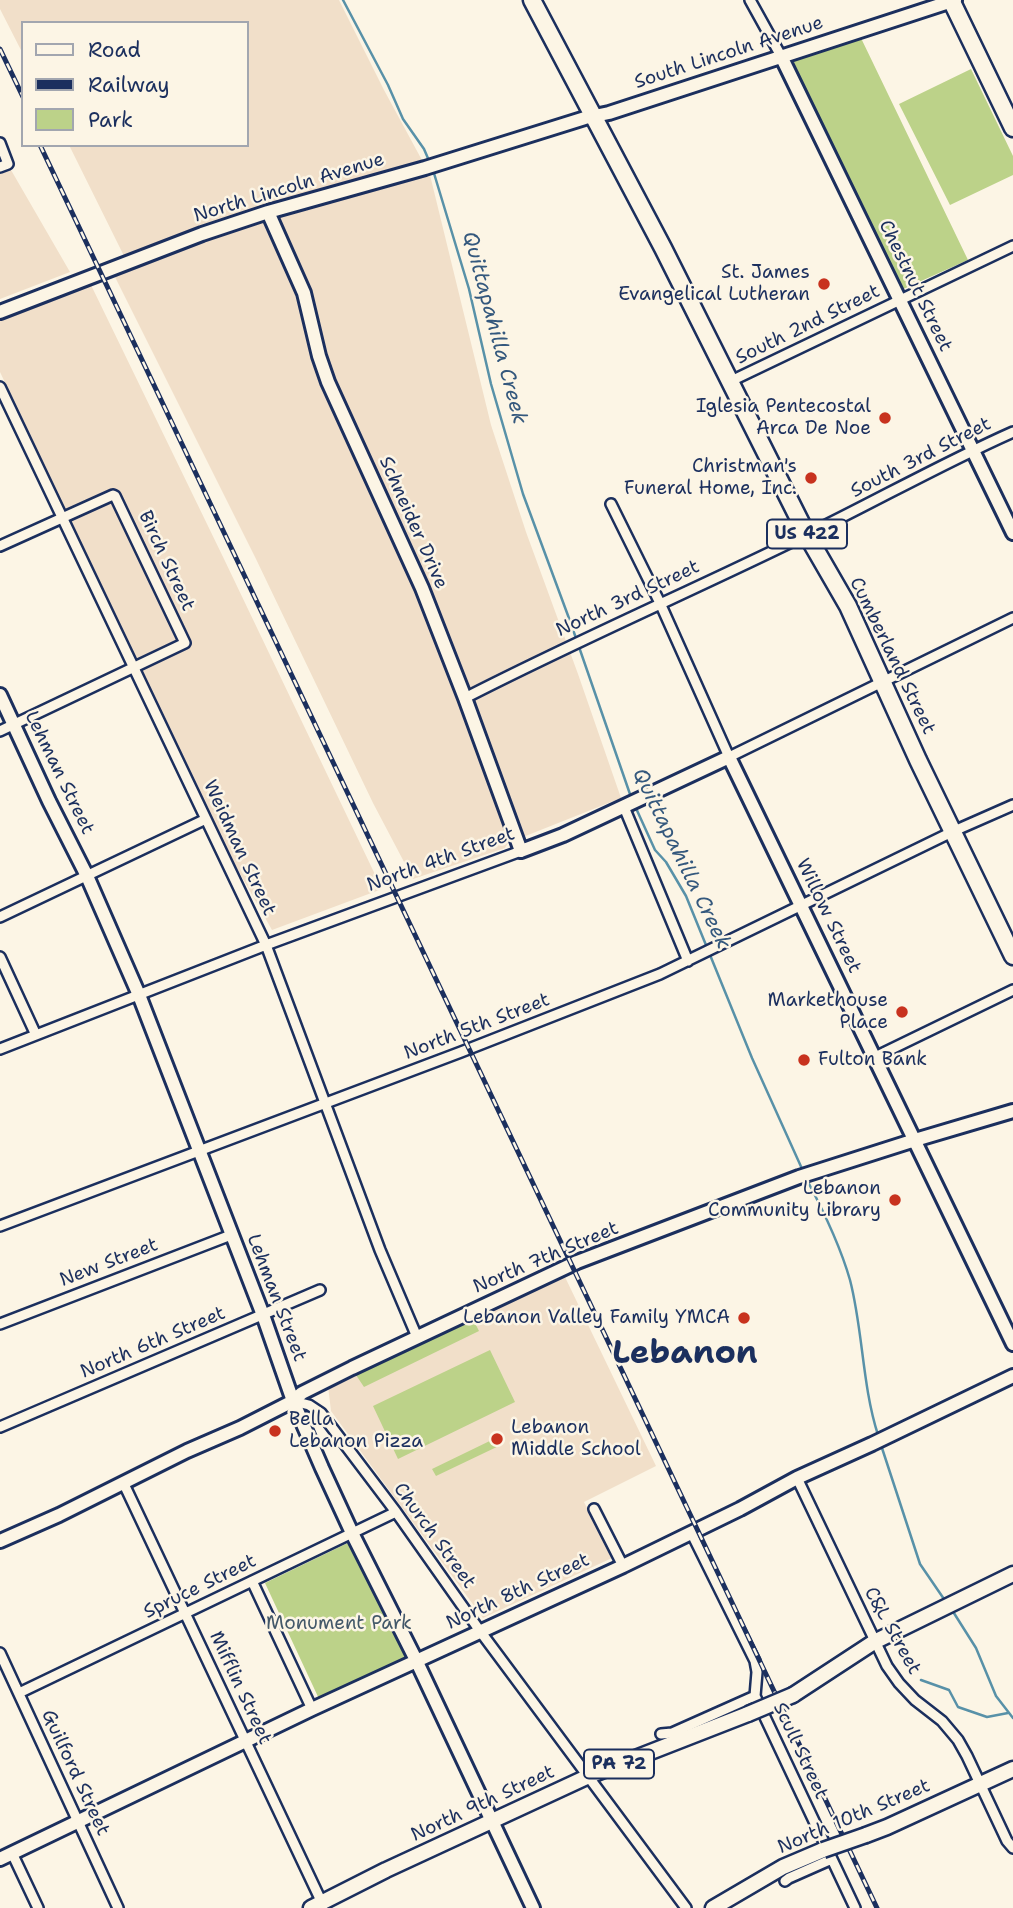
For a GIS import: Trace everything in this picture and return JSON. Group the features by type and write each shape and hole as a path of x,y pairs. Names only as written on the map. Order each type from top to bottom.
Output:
{"highway":[{"path":"953,0 1013,128"},
{"name":"US 422","path":"535,1 594,116"},
{"name":"Cumberland Street","path":"594,116 807,535 848,606 918,760 1013,956"}],"main road":[{"name":"North 9th Street","path":"319,1906 492,1820 589,1776 793,1695 874,1642 1013,1574"},
{"name":"North 10th Street","path":"713,1908 783,1867 827,1854 1013,1769"}],"street":[{"path":"750,0 780,56"},
{"name":"South Lincoln Avenue","path":"594,116 953,0"},
{"name":"Chestnut Street","path":"780,56 1013,533"},
{"name":"North Lincoln Avenue","path":"0,312 202,234 268,212 594,116"},
{"path":"0,143 4,166"},
{"name":"Schneider Drive","path":"268,212 304,293 328,382 417,576 521,851"},
{"name":"South 2nd Street","path":"731,381 1013,246"},
{"name":"Weidman Street","path":"0,387 266,945 380,1250 417,1337"},
{"name":"South 3rd Street","path":"807,535 1013,432"},
{"name":"Birch Street","path":"62,517 113,495 117,498 185,643 134,667"},
{"name":"Willow Street","path":"611,504 660,603 729,757 1013,1344"},
{"path":"0,546 62,517"},
{"name":"North 3rd Street","path":"465,698 807,535"},
{"name":"North 4th Street","path":"0,1049 266,945 563,835 1013,618"},
{"path":"0,731 134,667"},
{"name":"Lehman Street","path":"0,695 87,876 139,995 263,1315 293,1401 352,1533 416,1660 533,1908"},
{"path":"630,804 688,961"},
{"name":"North 5th Street","path":"0,1226 660,974 1013,805"},
{"path":"0,917 206,819"},
{"path":"0,957 36,1035"},
{"path":"875,1057 1013,990"},
{"name":"North 7th Street","path":"0,1541 240,1428 293,1401 302,1393 576,1262 799,1177 1013,1111"},
{"name":"New Street","path":"0,1325 231,1235"},
{"name":"North 6th Street","path":"0,1427 320,1290"},
{"name":"North 8th Street","path":"0,1859 416,1660 623,1566 797,1478 1013,1376"},
{"name":"Church Street","path":"293,1401 309,1405 321,1413 686,1908"},
{"name":"C&L Street","path":"797,1478 874,1642 899,1683 915,1700 942,1721 958,1740 1007,1841 1013,1848"},
{"name":"Mifflin Street","path":"123,1482 246,1741 319,1906"},
{"path":"594,1509 623,1566"},
{"name":"Spruce Street","path":"19,1693 396,1512"},
{"name":"Scull Street","path":"691,1532 755,1661 755,1696 827,1854 855,1908"},
{"path":"252,1581 312,1709"},
{"name":"Guilford Street","path":"0,1654 118,1908"},
{"path":"661,1734 672,1733 755,1696"},
{"path":"12,1853 38,1908"},
{"path":"785,1881 827,1854"}],"shaded area":[{"path":"0,0 339,0 430,175 491,425 526,532 621,798 508,843 505,848 413,879 373,803 256,559 108,263 124,256 70,147 248,147 248,21 21,21 21,50 0,9"},
{"path":"11,170 70,272 0,299 0,174"},
{"path":"91,285 382,889 272,930 226,849 0,372 0,320"},
{"name":"Lebanon Middle School","path":"565,1277 656,1466 584,1502 612,1558 483,1618 331,1411 328,1386"}],"green space":[{"path":"860,36 968,260 901,290 792,59"},
{"path":"971,69 1013,156 1013,175 950,205 899,104"},
{"path":"473,1319 479,1331 364,1387 356,1375"},
{"path":"490,1350 515,1402 398,1459 373,1406"},
{"path":"500,1436 503,1444 436,1476 432,1469"},
{"name":"Monument Park","path":"354,1540 412,1658 320,1701 265,1583"}],"waterway":[{"name":"Quittapahilla Creek","path":"343,0 403,119 424,149 430,163"},
{"name":"Quittapahilla Creek","path":"433,170 469,289 491,384 523,494 631,797"},
{"name":"Quittapahilla Creek","path":"635,806 655,850 666,862 686,896 752,1058 803,1171"},
{"name":"Quittapahilla Creek","path":"807,1180 831,1229 850,1280 869,1397 878,1435"},
{"name":"Quittapahilla Creek","path":"881,1445 920,1564 946,1602"},
{"name":"Quittapahilla Creek","path":"952,1610 976,1648 996,1696 1013,1718"},
{"path":"921,1680 949,1690 958,1707 987,1717 1008,1713"}],"railway":[{"path":"0,49 21,93"},
{"path":"41,147 877,1908"}],"place":[{"name":"St. James Evangelical Lutheran","path":"824,284"},
{"name":"Iglesia Pentecostal Arca De Noe","path":"885,418"},
{"name":"Christman's Funeral Home, Inc.","path":"811,478"},
{"name":"Markethouse Place","path":"902,1012"},
{"name":"Fulton Bank","path":"804,1060"},
{"name":"Lebanon Community Library","path":"895,1200"},
{"name":"Lebanon Valley Family YMCA","path":"744,1318"},
{"name":"Bella Lebanon Pizza","path":"275,1431"},
{"name":"Lebanon Middle School","path":"497,1439"}],"district":[{"name":"Lebanon","path":"685,1354"}]}
